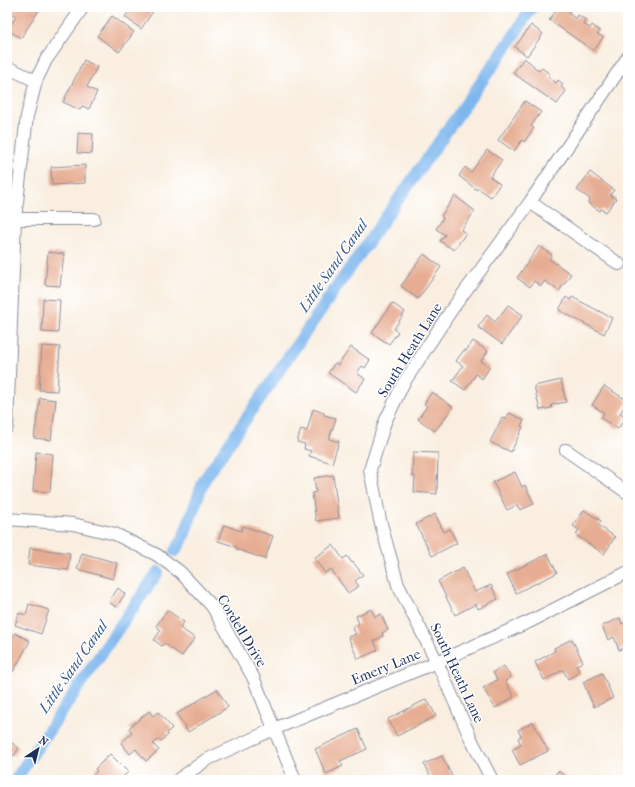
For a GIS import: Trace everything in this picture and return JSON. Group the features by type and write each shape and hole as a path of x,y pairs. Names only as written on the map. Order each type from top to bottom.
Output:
{"street":[{"path":"7,427 11,219 27,116 36,81 46,60 83,7"},
{"name":"South Heath Lane","path":"492,780 471,739 437,662 398,585 380,520 370,470 385,422 403,384 450,312 530,202 628,57"},
{"path":"7,67 36,81"},
{"path":"530,202 619,264"},
{"path":"11,219 94,219"},
{"path":"566,450 628,493"},
{"name":"Cordell Drive","path":"7,519 73,524 115,534 157,555 180,572 212,606 253,677 295,780"},
{"name":"Emery Lane","path":"178,780 206,760 274,729 437,662 531,621 628,572"}],"building":[{"path":"12,7 41,7 21,38 8,30 16,16 9,12"},
{"path":"132,7 156,7 141,29 125,17"},
{"path":"559,7 563,7 576,19 578,15 586,20 583,24 590,28 592,25 600,31 597,34 603,37 594,51 549,20"},
{"path":"112,16 134,32 119,52 97,36"},
{"path":"531,25 543,34 527,56 515,47"},
{"path":"524,58 539,71 542,68 550,74 548,77 556,83 558,80 563,84 561,87 566,91 557,104 513,73"},
{"path":"84,60 97,67 87,87 97,92 89,109 82,106 80,110 63,102"},
{"path":"525,101 541,112 531,126 534,128 524,142 522,140 514,151 498,140"},
{"path":"78,133 93,134 92,154 77,153"},
{"path":"487,150 502,160 490,177 500,184 491,197 478,188 477,190 459,176 465,167 471,172"},
{"path":"85,165 85,183 52,185 51,167"},
{"path":"590,172 614,190 610,195 616,199 606,212 601,209 600,211 588,203 590,199 577,190"},
{"path":"455,196 475,211 461,230 466,233 454,250 440,241 445,235 436,229 443,218 441,216"},
{"path":"539,246 552,255 549,259 571,274 559,291 545,281 541,286 534,281 530,287 517,278"},
{"path":"48,252 64,254 60,286 45,285"},
{"path":"424,254 441,267 418,299 401,286"},
{"path":"566,297 570,300 572,297 612,318 604,334 559,310"},
{"path":"43,299 60,300 58,333 42,332"},
{"path":"392,303 405,312 394,329 398,332 389,344 372,333"},
{"path":"508,305 523,315 502,344 478,327 487,315 495,322"},
{"path":"473,341 488,351 481,361 490,367 482,379 476,374 465,390 452,381 463,366 456,361"},
{"path":"42,346 60,347 57,391 39,390"},
{"path":"351,347 370,360 365,368 362,366 357,373 365,379 356,392 328,373 335,363 338,365"},
{"path":"561,380 566,402 551,405 552,408 540,410 534,386"},
{"path":"604,386 628,401 620,413 626,416 618,429 601,418 604,413 592,405"},
{"path":"432,392 453,407 435,431 418,419 427,406 424,404"},
{"path":"40,398 56,400 51,440 34,438"},
{"path":"313,409 324,413 324,415 336,418 329,439 339,442 332,463 309,456 311,451 304,449 305,444 297,442 301,429 307,431"},
{"path":"509,413 524,420 521,426 523,427 511,452 490,442 502,418 506,419"},
{"path":"36,452 53,454 50,492 33,491"},
{"path":"413,452 438,453 437,494 414,492 415,476 412,476"},
{"path":"515,472 522,487 525,485 534,504 520,510 517,505 507,510 493,482"},
{"path":"333,475 339,518 316,521 312,493 316,492 314,478"},
{"path":"584,510 601,521 598,525 615,537 604,554 576,535 579,530 573,526"},
{"path":"435,514 444,532 450,529 457,543 432,556 416,524"},
{"path":"224,525 241,531 243,526 273,536 265,559 218,541"},
{"path":"333,545 343,559 347,556 363,575 355,581 359,586 348,593 331,569 325,573 314,558"},
{"path":"30,548 70,553 68,570 28,565"},
{"path":"82,553 117,563 113,579 77,569"},
{"path":"548,554 557,573 516,593 507,574"},
{"path":"463,568 475,592 491,585 498,599 478,609 476,604 455,615 438,581"},
{"path":"118,588 125,594 116,607 109,602"},
{"path":"29,604 49,610 41,634 15,625 19,613 26,615"},
{"path":"371,609 375,617 381,614 388,630 382,633 383,636 374,641 378,650 358,659 348,637 356,634 352,627 359,624 356,616"},
{"path":"167,610 184,622 180,628 195,638 182,656 164,643 162,646 154,640 161,630 156,626"},
{"path":"620,618 622,624 628,621 628,646 619,650 614,637 608,640 602,626"},
{"path":"15,633 30,641 13,672 7,669 7,648"},
{"path":"572,639 583,662 576,665 580,673 568,679 563,670 544,680 535,662 555,651 554,648"},
{"path":"504,666 511,677 505,681 514,697 495,708 483,688 497,680 493,672"},
{"path":"602,673 613,698 594,707 583,682"},
{"path":"7,679 12,681 7,692"},
{"path":"217,689 228,707 188,732 177,714"},
{"path":"427,699 436,716 397,736 388,719"},
{"path":"149,711 153,716 158,712 172,728 167,733 168,735 161,741 159,739 153,744 159,750 146,761 136,749 130,754 121,743 132,733 129,728"},
{"path":"533,722 548,751 520,765 512,750 521,745 518,738 521,736 518,730"},
{"path":"358,729 367,749 340,761 343,766 326,774 315,749"},
{"path":"8,740 19,748 14,756 7,751"},
{"path":"110,754 128,772 120,780 88,780 97,771 95,769"},
{"path":"442,756 454,780 432,780 424,764"},
{"path":"558,771 570,780 551,780"}],"waterway":[{"name":"Little Sand Canal","path":"175,551 182,541 204,480 340,282 513,37 532,7"},
{"name":"Little Sand Canal","path":"15,780 158,572"}]}
